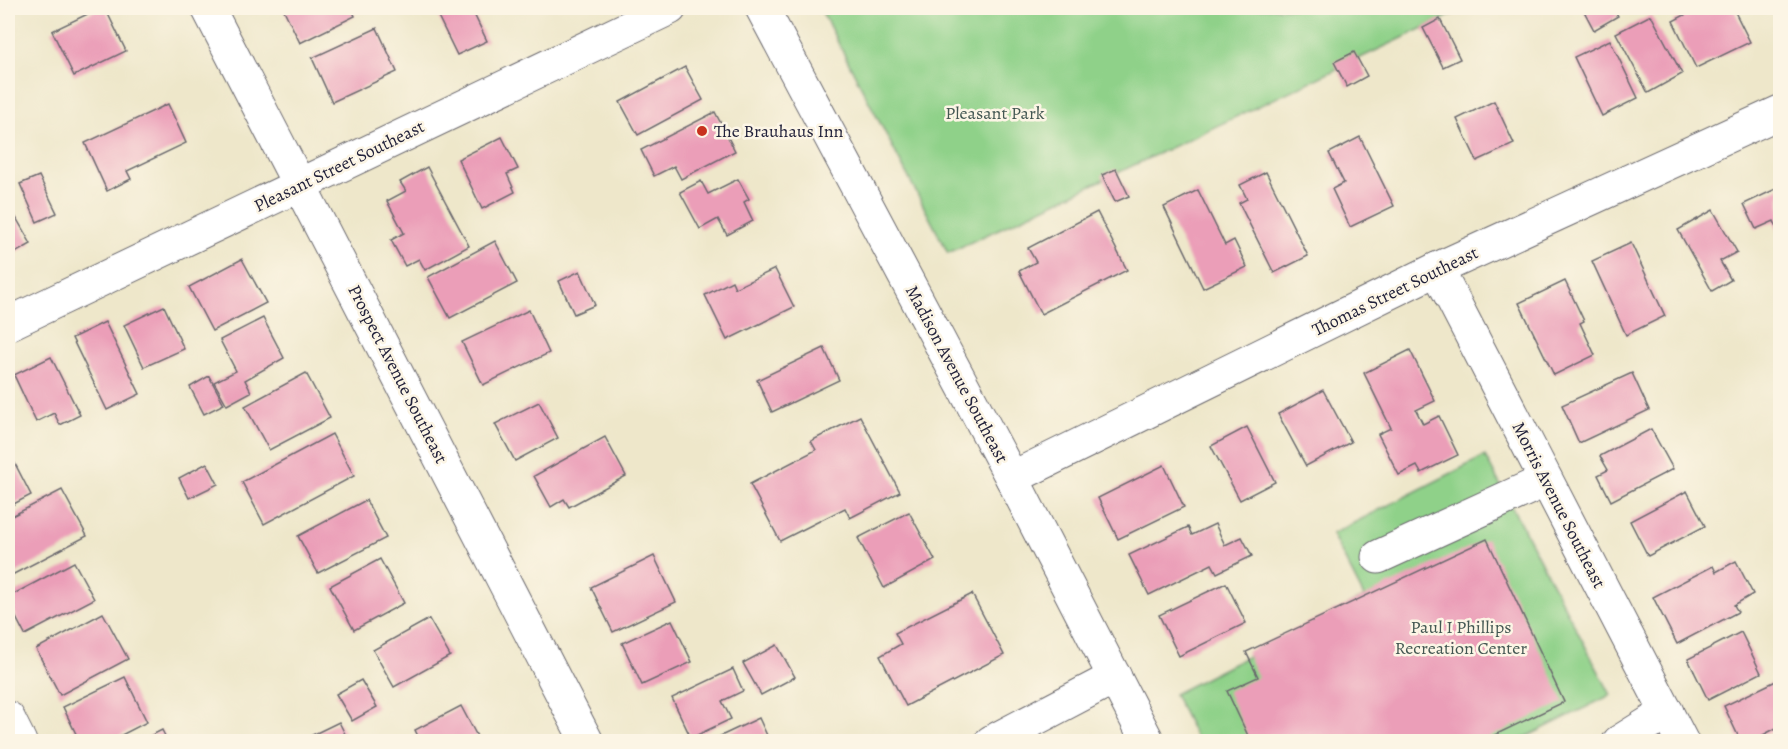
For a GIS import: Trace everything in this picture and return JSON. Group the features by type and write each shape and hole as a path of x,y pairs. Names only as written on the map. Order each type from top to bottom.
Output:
{"street":[{"name":"Prospect Avenue Southeast","path":"208,8 587,741"},
{"name":"Pleasant Street Southeast","path":"8,324 670,8"},
{"name":"Madison Avenue Southeast","path":"762,8 1012,478 1148,741"},
{"name":"Thomas Street Southeast","path":"1012,478 1437,269 1780,112"},
{"name":"Morris Avenue Southeast","path":"1437,269 1682,741"},
{"path":"1378,557 1546,480"},
{"path":"991,741 1115,677"},
{"path":"1619,741 1667,712"},
{"path":"8,718 20,741"}],"green space":[{"name":"Pleasant Park","path":"820,8 1466,8 948,253"},
{"name":"Paul I Phillips Recreation Center","path":"1485,456 1611,695 1518,741 1198,742 1174,694 1364,597 1332,534"}],"building":[{"path":"100,8 105,8 126,51 74,76 52,31"},
{"path":"283,8 351,8 355,16 300,43"},
{"path":"434,8 471,8 487,41 457,55"},
{"path":"1591,8 1613,8 1618,16 1594,30 1584,11"},
{"path":"1698,8 1733,8 1750,42 1696,68 1673,21"},
{"path":"1651,15 1682,74 1648,93 1616,33"},
{"path":"1440,19 1460,59 1443,67 1423,28"},
{"path":"377,28 397,72 332,102 312,58"},
{"path":"1610,40 1638,98 1602,116 1574,57"},
{"path":"1354,52 1367,76 1347,87 1334,62"},
{"path":"685,67 703,100 638,135 620,102"},
{"path":"1494,101 1514,144 1477,161 1457,119"},
{"path":"168,104 186,143 127,171 131,179 107,191 85,143"},
{"name":"The Brauhaus Inn","path":"715,112 735,151 681,179 674,166 654,176 641,150"},
{"path":"502,137 518,169 507,174 515,192 482,209 458,159"},
{"path":"1360,137 1394,206 1350,227 1332,189 1344,183 1329,153"},
{"path":"427,167 469,246 425,270 419,259 405,266 391,240 404,233 387,201 406,191 400,182"},
{"path":"1116,169 1129,196 1115,202 1102,175"},
{"path":"1266,172 1308,256 1274,273 1239,203 1247,199 1240,185"},
{"path":"39,176 57,213 37,222 20,184"},
{"path":"738,179 749,199 744,202 753,221 727,235 718,219 700,229 680,192 701,181 708,194"},
{"path":"1780,187 1780,235 1774,221 1756,229 1744,204"},
{"path":"1198,190 1225,245 1234,240 1247,267 1203,288 1164,207"},
{"path":"10,207 31,244 8,257 8,208"},
{"path":"1713,210 1737,252 1720,261 1731,280 1712,291 1678,230"},
{"path":"1097,212 1127,270 1041,314 1019,271 1036,262 1028,248"},
{"path":"495,241 517,283 450,318 428,277"},
{"path":"1631,243 1665,316 1626,335 1592,261"},
{"path":"242,259 266,303 212,331 189,287"},
{"path":"775,269 794,307 727,340 705,295 732,281 735,288"},
{"path":"580,271 595,305 574,314 559,281"},
{"path":"1565,281 1584,321 1580,323 1595,355 1554,375 1519,303"},
{"path":"164,306 184,349 144,367 124,325"},
{"path":"529,310 549,353 483,385 462,342"},
{"path":"263,318 284,358 245,380 251,392 227,405 214,382 236,371 220,340"},
{"path":"105,322 140,394 107,410 72,338"},
{"path":"824,348 839,380 772,412 757,380"},
{"path":"1410,350 1435,401 1416,410 1423,424 1439,416 1458,455 1421,473 1417,466 1399,475 1378,434 1391,428 1364,373"},
{"path":"51,357 80,415 60,425 54,413 36,422 14,375"},
{"path":"306,373 330,418 269,450 245,406"},
{"path":"1632,373 1649,410 1579,443 1562,405"},
{"path":"209,376 224,404 204,414 190,387"},
{"path":"1323,390 1351,442 1306,466 1278,414"},
{"path":"539,402 558,438 515,461 495,424"},
{"path":"860,416 900,492 850,518 845,508 780,541 750,484 816,450 811,441"},
{"path":"1247,427 1275,482 1240,500 1211,446"},
{"path":"1651,429 1673,469 1611,501 1598,475 1608,470 1600,456"},
{"path":"332,434 354,476 264,524 242,482"},
{"path":"605,437 626,476 569,507 564,499 551,507 534,476"},
{"path":"8,450 31,495 8,507"},
{"path":"207,463 218,484 189,498 179,478"},
{"path":"1164,465 1184,507 1118,539 1098,498"},
{"path":"62,490 87,536 8,577 8,518"},
{"path":"1687,491 1705,526 1648,556 1630,521"},
{"path":"366,500 386,538 318,573 298,536"},
{"path":"909,512 935,560 884,588 858,538"},
{"path":"1215,524 1225,545 1242,537 1252,556 1217,573 1212,564 1149,595 1129,555 1188,527 1192,535"},
{"name":"Paul I Phillips Recreation Center","path":"1487,539 1564,702 1480,742 1474,742 1471,736 1460,742 1251,742 1227,691 1258,677 1246,652"},
{"path":"654,556 676,602 613,632 591,587"},
{"path":"380,559 404,603 354,630 330,586"},
{"path":"1736,561 1753,594 1734,605 1738,612 1677,644 1653,597 1713,566 1716,572"},
{"path":"74,562 94,599 25,635 8,602 8,597"},
{"path":"1226,583 1246,623 1179,656 1159,615"},
{"path":"972,594 1004,655 906,706 880,656 901,644 895,633"},
{"path":"103,613 128,659 60,695 36,649"},
{"path":"429,619 450,656 394,687 373,650"},
{"path":"672,620 692,662 642,685 622,643"},
{"path":"1741,632 1761,673 1708,700 1688,659"},
{"path":"777,645 795,677 761,695 743,663"},
{"path":"733,669 743,691 722,701 731,719 691,738 672,698"},
{"path":"125,677 147,722 108,742 80,742 63,707"},
{"path":"1780,679 1780,726 1750,742 1741,742 1724,706"},
{"path":"361,680 377,707 352,721 336,694"},
{"path":"461,706 480,742 421,742 415,730"},
{"path":"759,718 770,742 708,742"},
{"path":"339,722 349,742 298,742"},
{"path":"162,730 168,742 138,742"}],"place":[{"name":"The Brauhaus Inn","path":"702,131"}]}
